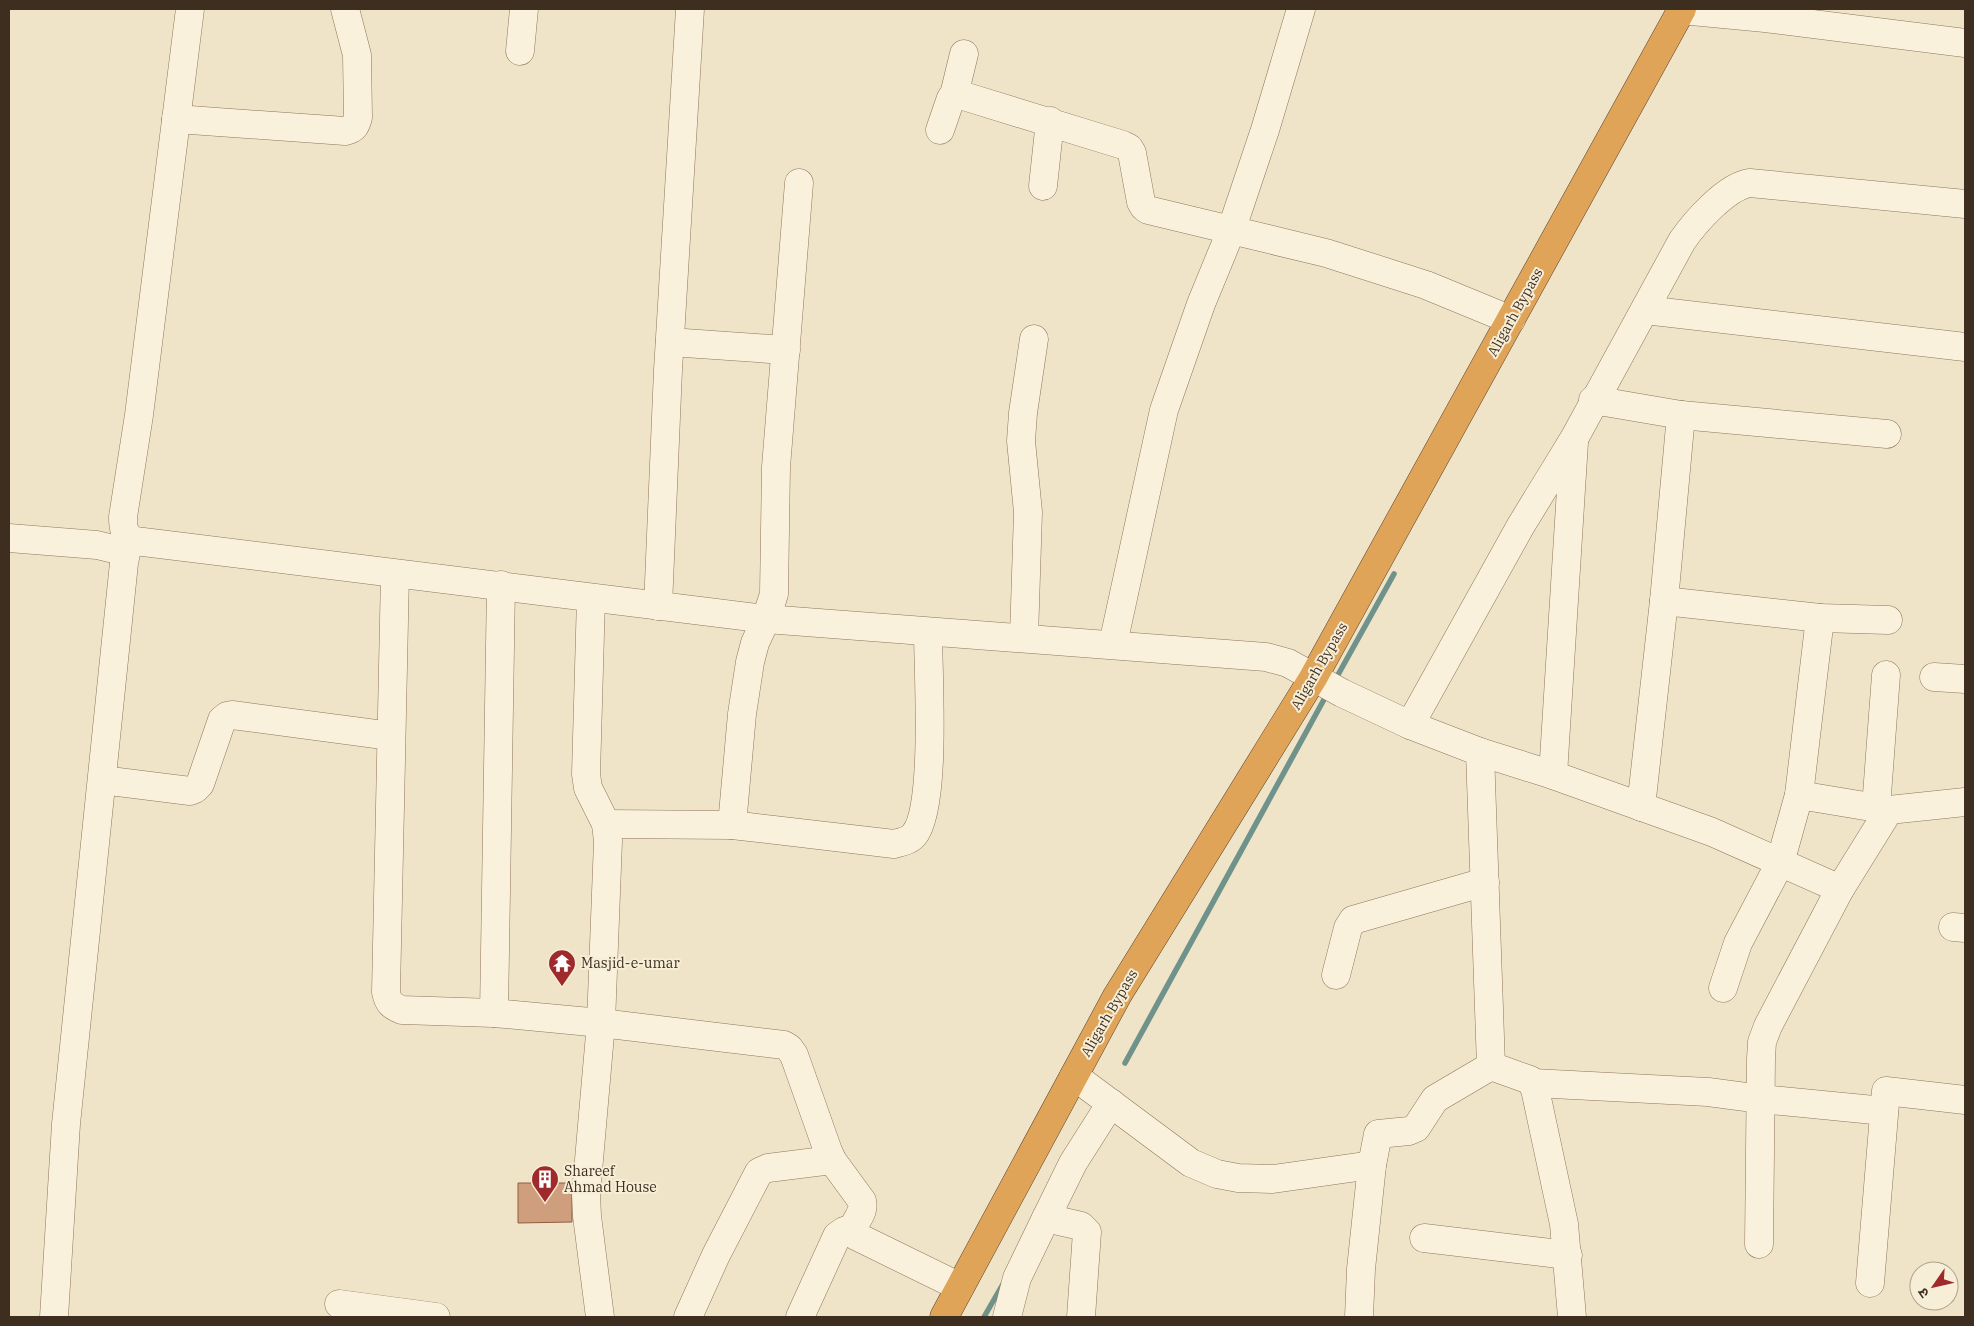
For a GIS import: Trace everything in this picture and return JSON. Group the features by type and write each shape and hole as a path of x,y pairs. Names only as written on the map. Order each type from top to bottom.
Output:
{"highway":[{"name":"Aligarh Bypass","path":"944,1317 1117,996 1326,685 1511,320 1681,10"}],"street":[{"path":"54,1317 66,1124 128,545 123,528 123,517 139,415 190,9"},
{"path":"176,119 345,131 352,129 358,117 358,68 357,56 345,9"},
{"path":"520,51 524,9"},
{"path":"658,606 670,342 690,9"},
{"path":"1113,644 1164,410 1201,304 1232,231 1265,130 1301,9"},
{"path":"1681,10 1766,18 1965,43"},
{"path":"940,130 954,95 964,54"},
{"path":"954,95 962,94 1129,148 1132,153 1141,202 1148,210 1326,253 1426,286 1511,320"},
{"path":"1043,186 1050,121"},
{"path":"732,825 742,714 748,671 755,643 766,619 774,594 776,467 799,183"},
{"path":"1410,725 1520,527 1575,437 1690,229 1740,184 1750,183 1965,204"},
{"path":"1645,310 1965,347"},
{"path":"1024,638 1028,512 1021,441 1023,413 1034,340"},
{"path":"670,342 786,350"},
{"path":"1594,400 1681,415 1887,434"},
{"path":"1641,807 1664,601 1681,415"},
{"path":"1553,775 1575,437"},
{"path":"9,538 97,545 128,545 135,541 766,619 1266,657 1288,663 1326,685 1410,725 1480,752 1553,775 1712,832 1780,864 1840,888"},
{"path":"396,574 387,1000 393,1006 402,1010 494,1013 601,1023 784,1045 790,1048 832,1160 862,1200 863,1206 853,1229 856,1236 960,1288"},
{"path":"494,1013 501,585"},
{"path":"591,598 586,774 588,788 606,824 608,841 601,1023 586,1194 600,1317"},
{"path":"1664,601 1820,618 1888,620"},
{"path":"1723,988 1738,943 1780,864 1799,795 1820,618"},
{"path":"606,824 732,825 894,844 904,842 913,837 920,826 925,803 929,760 928,632"},
{"path":"1760,1244 1762,1042 1768,1026 1882,809 1886,675"},
{"path":"1934,677 1965,679"},
{"path":"102,780 190,791 195,789 200,784 222,720 232,715 392,736"},
{"path":"1480,752 1491,1066"},
{"path":"1799,795 1882,809 1965,802"},
{"path":"1336,975 1348,928 1353,920 1485,882"},
{"path":"1491,1066 1533,1083 1708,1092 1884,1111"},
{"path":"1359,1317 1360,1269 1372,1165 1378,1134 1409,1131 1416,1128 1435,1100 1491,1066"},
{"path":"1074,1076 1192,1163 1217,1174 1238,1178 1273,1179 1372,1165"},
{"path":"1533,1083 1564,1224 1572,1317"},
{"path":"1870,1282 1886,1091 1965,1100"},
{"path":"1007,1317 1017,1278 1046,1218 1073,1163 1111,1103"},
{"path":"688,1317 716,1255 759,1172 768,1168 832,1160"},
{"path":"1046,1218 1081,1226 1087,1232 1081,1317"},
{"path":"800,1317 837,1236 853,1229"},
{"path":"1424,1238 1568,1255"},
{"path":"339,1304 436,1317"}],"building":[{"name":"Shareef Ahmad House","path":"518,1183 572,1183 572,1222 518,1223"}],"waterway":[{"path":"1334,682 1394,574"},
{"path":"1125,1063 1327,694"},
{"path":"984,1317 1003,1284"}],"place":[{"name":"Masjid-e-umar","path":"562,987"},
{"name":"Shareef Ahmad House","path":"545,1203"}]}
